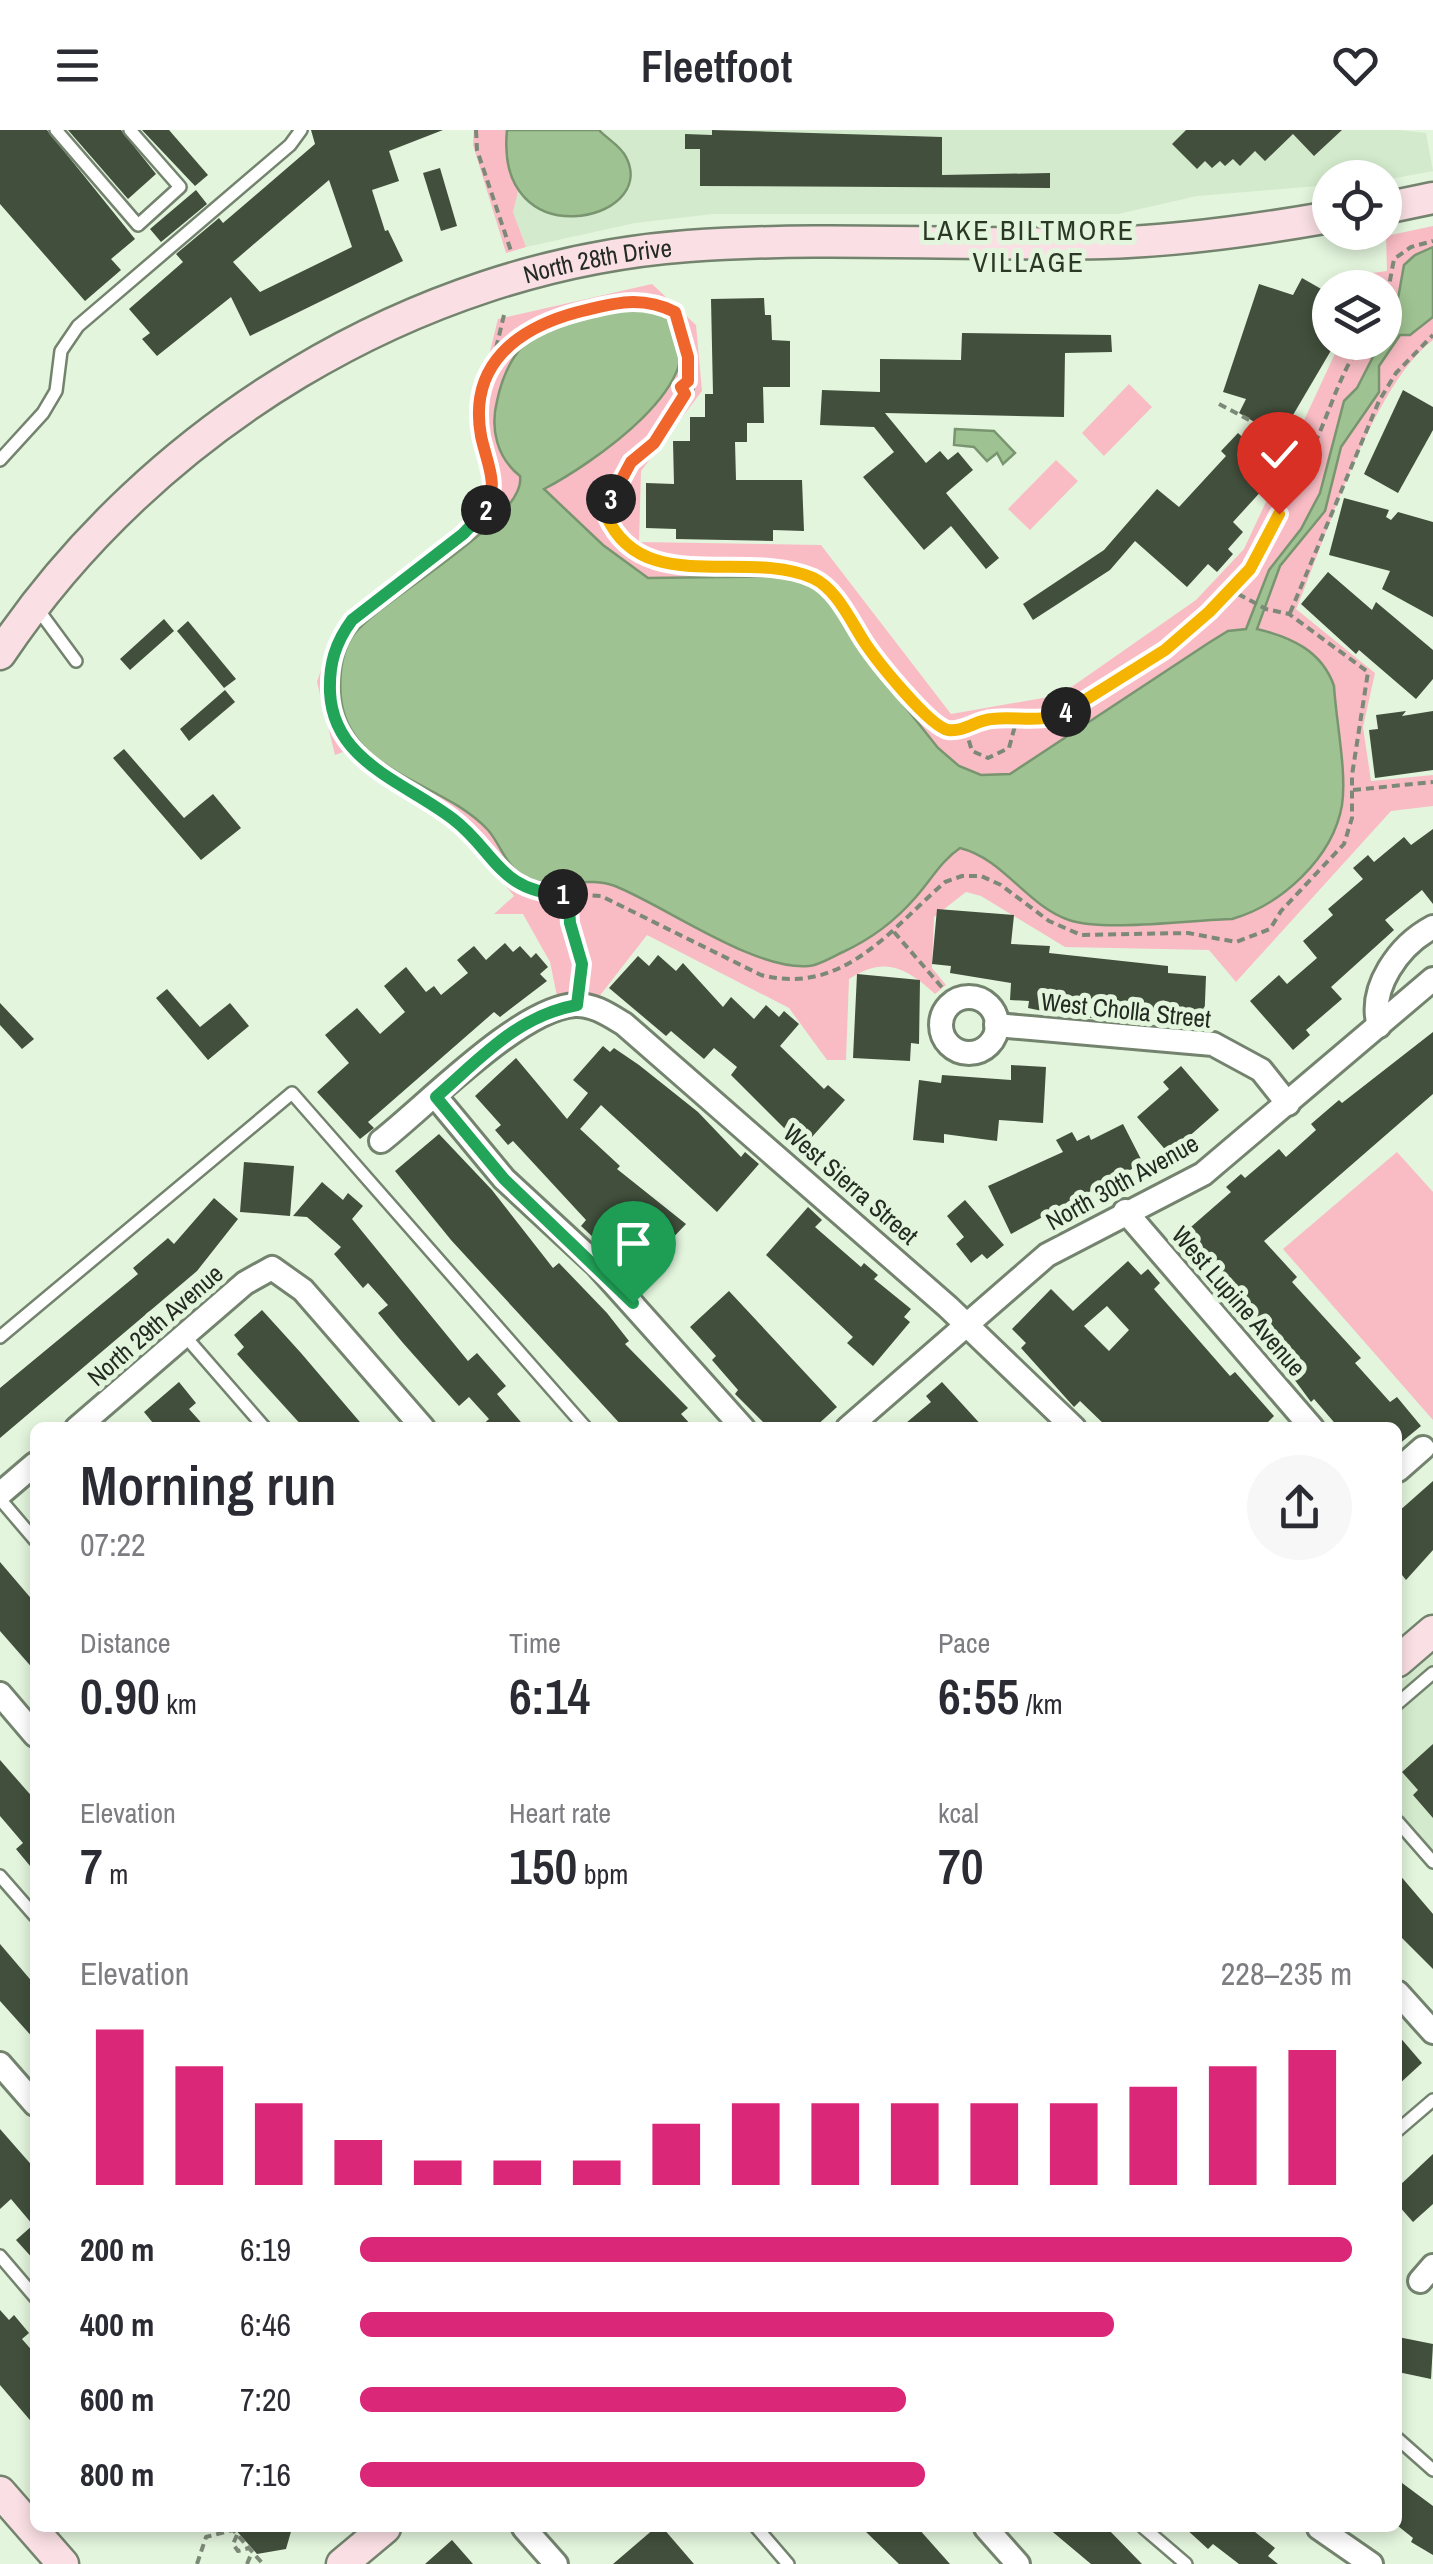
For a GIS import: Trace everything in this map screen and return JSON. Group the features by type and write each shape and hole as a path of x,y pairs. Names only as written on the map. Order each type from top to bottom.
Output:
{"street":[{"path":"1402,204 1433,198"},
{"name":"North 28th Drive","path":"0,654 34,605 160,473 233,416 382,329 520,278 682,246 756,242 1106,243 1312,219"},
{"path":"1378,1026 1373,1005 1384,976 1433,926"},
{"name":"North 30th Avenue","path":"855,1422 1047,1254 1203,1174 1433,979"},
{"path":"952,999 986,1000 996,1008 996,1025 994,1045 981,1052 952,1050 942,1036 944,1009 952,999"},
{"path":"381,1141 515,1029 542,1011 577,1005"},
{"name":"West Sierra Street","path":"577,1005 601,1010 624,1024 968,1324 1068,1422"},
{"name":"West Cholla Street","path":"996,1025 1213,1044 1261,1070 1288,1104"},
{"path":"436,1097 504,1179 596,1264 738,1422"},
{"name":"West Lupine Avenue","path":"1125,1211 1307,1422"},
{"name":"North 29th Avenue","path":"91,1422 184,1334 245,1283 272,1268 303,1290 418,1422"},
{"path":"1402,1466 1423,1448"},
{"path":"0,1496 30,1469"},
{"path":"1402,1658 1433,1631"},
{"path":"0,1694 30,1728"},
{"path":"1402,1997 1433,2032"},
{"path":"0,2064 30,2098"},
{"path":"0,2492 30,2527"},
{"path":"34,2532 62,2564"},
{"path":"342,2564 380,2532"},
{"path":"528,2532 556,2564"},
{"path":"990,2532 1018,2564"},
{"path":"1325,2532 1371,2564"}],"lane":[{"path":"56,130 138,225 180,188 130,130"},
{"path":"0,460 43,414 56,391 61,351 78,326 290,145 300,130"},
{"path":"34,605 76,661"},
{"path":"0,1337 292,1093 581,1422"},
{"path":"184,1334 260,1422"},
{"path":"0,1496 30,1534"},
{"path":"1402,1700 1433,1673"},
{"path":"1402,1827 1433,1862"},
{"path":"0,1876 30,1910"},
{"path":"1402,2127 1433,2100"},
{"path":"0,2256 30,2291"},
{"path":"1402,2442 1433,2470"},
{"path":"760,2532 788,2564"},
{"path":"1149,2532 1186,2564"}],"path":[{"path":"476,130 477,150 520,278"},
{"path":"1392,270 1394,259 1411,247 1433,241"},
{"path":"488,375 510,341 538,322 621,300 654,302 675,312 688,357 688,381 681,387 685,394 654,443 631,462 615,486 606,515 614,534 646,559 672,566 734,566 814,578 827,588 866,644 934,724 946,730 966,728 983,720 1034,722 1063,714 1103,693 1177,642 1250,569 1352,360"},
{"path":"504,314 480,415 494,492 487,510 463,534 352,620 333,652 331,700 334,720 350,749 454,820 513,882 530,891 601,896 761,975 786,981 808,981 835,970 894,932 946,882 962,876 980,876 1001,885 1049,921 1081,935 1188,933 1236,942 1270,929 1281,911 1344,844 1352,818 1368,672 1289,614 1266,609 1229,589"},
{"path":"1289,614 1380,401 1396,373 1433,336"},
{"path":"1220,404 1255,423 1249,434 1301,466"},
{"path":"966,728 972,751 988,758 1009,748 1016,722"},
{"path":"1353,790 1433,782"},
{"path":"568,894 570,923 582,964 577,1005"},
{"path":"894,932 952,999"},
{"path":"197,2564 206,2537 225,2532"},
{"path":"235,2532 263,2564"},
{"path":"237,2535 233,2544 238,2551 250,2550"},
{"path":"247,2564 250,2550"}],"shaded area":[{"path":"474,130 507,130 505,154 518,192 513,212 526,247 506,253 473,145"},
{"path":"507,130 599,130 626,157 630,180 620,198 600,211 574,216 548,212 525,198 510,171"},
{"path":"599,130 1399,130 1426,133 1433,171 1402,177 1402,160 1312,160 1312,186 1197,196 1118,214 713,214 635,223 526,247 513,212 518,192 542,211 578,216 616,144"},
{"path":"1433,226 1433,340 1390,391 1371,426 1296,609 1375,673 1363,727 1371,781 1433,775 1433,806 1391,811 1236,982 1209,950 1065,947 981,896 966,892 934,917 932,968 946,985 935,994 914,977 894,968 873,968 849,979 846,1060 827,1060 789,1008 647,935 598,998 557,996 550,962 523,914 494,914 514,896 461,831 343,752 335,755 317,682 330,642 346,619 459,531 484,505 488,481 474,416 498,319 652,284 696,325 702,391 641,471 639,542 821,545 951,714 1060,695 1196,600 1244,549 1332,360 1402,360 1402,270 1387,270 1386,250 1402,250 1402,233"},
{"path":"1433,247 1433,317 1410,335 1402,335 1402,276 1404,265"},
{"path":"640,308 669,320 681,343 678,368 664,393 642,418 616,442 544,489 603,545 648,578 795,576 828,597 857,646 938,748 959,766 981,775 1010,774 1210,642 1228,631 1246,629 1269,570 1301,529 1320,493 1344,401 1357,388 1371,360 1383,360 1379,366 1379,392 1341,447 1325,511 1280,566 1257,629 1304,647 1329,674 1334,686 1342,762 1342,805 1328,843 1302,877 1269,903 1232,919 1125,925 1069,920 1040,904 990,862 960,848 891,922 873,935 817,964 787,965 711,936 615,886 593,882 546,883 525,877 508,862 488,830 448,800 380,761 348,724 341,699 341,674 343,657 354,634 478,536 516,494 520,476 506,461 497,442 494,422 499,392 514,357 526,342 562,320 601,309"},
{"path":"1129,384 1152,407 1104,456 1082,433"},
{"path":"955,429 994,431 1015,453 1003,464 997,453 987,461 974,447 954,445"},
{"path":"1056,460 1078,481 1030,530 1008,509"},
{"path":"1397,1152 1433,1192 1433,1420 1283,1249"},
{"path":"1433,1654 1433,1854 1402,1818 1402,1681"}],"building":[{"path":"0,130 47,130 135,239 111,259 121,270 85,301 0,204"},
{"path":"68,130 121,130 156,174 128,199"},
{"path":"142,130 169,130 208,175 195,186"},
{"path":"311,130 443,130 389,151 399,181 372,190 385,231 388,230 403,261 250,336 231,297 157,356 142,339 150,333 129,309 183,262 176,254 219,218 223,223 315,144","holes":["329,180 352,247 260,292 233,262"]},
{"path":"712,130 942,137 942,175 1050,173 1050,188 700,186 700,149 685,149 685,134 712,135"},
{"path":"1186,130 1342,130 1314,156 1293,134 1265,161 1255,151 1240,166 1233,159 1225,166 1220,161 1212,168 1205,161 1197,169 1172,144"},
{"path":"440,168 457,226 441,231 423,173"},
{"path":"196,190 207,204 161,242 150,229"},
{"path":"1302,278 1312,284 1312,360 1325,360 1293,415 1300,418 1287,441 1239,413 1246,399 1223,392 1259,284 1293,295"},
{"path":"764,298 765,315 771,315 772,340 790,341 790,387 763,387 764,423 747,423 747,442 735,442 736,480 802,480 804,531 773,530 773,541 676,539 676,529 646,528 646,483 674,484 673,441 690,441 690,417 705,417 705,394 713,394 711,299"},
{"path":"962,333 1111,335 1112,352 1065,353 1064,417 885,413 926,463 940,451 948,460 958,452 973,470 946,493 999,558 986,569 951,526 924,550 863,477 894,452 874,427 820,425 822,390 880,392 880,359 961,360"},
{"path":"1403,390 1433,407 1433,430 1398,493 1364,474"},
{"path":"1238,433 1275,467 1260,483 1265,487 1233,522 1243,532 1228,549 1233,554 1217,572 1208,564 1187,587 1135,541 1110,570 1033,620 1023,604 1104,550 1157,489 1179,507 1226,456 1221,451"},
{"path":"1344,498 1389,510 1386,517 1391,520 1398,512 1433,522 1433,617 1382,589 1390,571 1329,555"},
{"path":"1328,572 1372,610 1376,602 1433,650 1433,679 1416,699 1359,650 1356,654 1301,604"},
{"path":"164,619 174,631 130,670 120,659"},
{"path":"188,621 236,679 224,688 177,631"},
{"path":"225,690 235,702 189,741 180,729"},
{"path":"1406,711 1402,716 1433,711 1433,770 1375,778 1369,730 1378,729 1376,715"},
{"path":"124,749 184,818 213,794 241,828 201,860 113,758"},
{"path":"1433,829 1433,904 1422,890 1385,920 1394,930 1331,987 1342,999 1306,1030 1310,1035 1293,1050 1250,1001 1279,975 1287,984 1317,958 1303,941 1333,915 1328,909 1363,879 1353,868 1368,855 1374,862 1404,837 1411,845"},
{"path":"937,909 1014,915 1011,944 1050,946 1049,953 1168,966 1168,973 1206,976 1204,1027 1066,1016 1028,1008 1029,1001 1010,1000 1011,983 950,973 951,966 932,964"},
{"path":"505,943 513,952 520,946 531,958 536,953 548,967 540,974 547,981 500,1017 494,1012 368,1122 374,1128 360,1139 317,1092 349,1063 325,1035 357,1008 380,1034 405,1012 384,986 406,967 426,992 434,986 441,995 468,973 457,960 474,946 486,960"},
{"path":"658,955 676,971 683,963 723,1007 731,997 754,1019 766,1005 779,1017 784,1011 799,1024 780,1046 824,1089 828,1085 845,1100 803,1147 731,1075 737,1067 714,1048 704,1059 671,1031 666,1036 609,988 638,956 649,966"},
{"path":"857,974 920,980 919,1044 911,1043 910,1061 853,1058"},
{"path":"167,989 200,1027 230,1003 249,1026 208,1060 156,998"},
{"path":"0,1003 34,1039 22,1049 0,1025"},
{"path":"1433,1032 1433,1094 1264,1241 1297,1277 1292,1282 1361,1358 1355,1363 1390,1402 1397,1397 1421,1426 1402,1442 1402,1422 1334,1422 1314,1399 1311,1402 1274,1352 1282,1345 1234,1295 1228,1300 1176,1240 1231,1192 1226,1187 1241,1174 1245,1178 1279,1149 1286,1157 1316,1130 1311,1124 1339,1100 1342,1103"},
{"path":"603,1046 610,1052 614,1048 639,1065 698,1112 741,1157 745,1152 759,1164 717,1212 601,1105 580,1129 620,1166 617,1169 686,1224 646,1266 634,1254 627,1261 599,1234 594,1238 581,1226 586,1220 513,1141 508,1145 495,1130 501,1125 475,1096 516,1058 567,1119 588,1093 573,1080"},
{"path":"1011,1065 1046,1067 1043,1123 999,1120 997,1141 944,1134 944,1143 913,1140 919,1080 941,1083 942,1075 1011,1080"},
{"path":"1181,1066 1219,1110 1169,1154 1137,1117 1169,1089 1163,1082"},
{"path":"1123,1124 1143,1163 1011,1234 988,1186 1063,1152 1056,1140 1072,1132 1077,1141 1089,1135 1091,1140"},
{"path":"439,1134 492,1190 553,1268 559,1263 607,1313 629,1341 625,1344 688,1408 681,1414 688,1422 618,1422 451,1240 395,1171"},
{"path":"244,1162 294,1166 290,1216 240,1212"},
{"path":"322,1182 343,1200 348,1193 363,1206 352,1219 468,1361 477,1353 506,1386 497,1394 521,1422 486,1422 489,1419 469,1397 459,1406 378,1313 388,1305 368,1283 363,1288 334,1254 341,1247 307,1217 293,1216"},
{"path":"214,1198 238,1219 197,1271 0,1438 0,1388 138,1274 133,1268 168,1238 174,1244"},
{"path":"965,1200 1004,1245 987,1259 982,1254 971,1263 956,1244 964,1237 947,1216"},
{"path":"808,1207 822,1220 815,1227 861,1267 864,1263 878,1275 874,1279 911,1309 904,1317 910,1322 873,1366 847,1343 853,1337 766,1255"},
{"path":"1128,1261 1141,1275 1148,1269 1160,1283 1154,1289 1230,1376 1235,1372 1274,1416 1268,1422 1102,1422 1080,1401 1074,1407 1021,1348 1026,1343 1012,1329 1051,1289 1073,1311","holes":["1107,1306 1129,1330 1109,1351 1084,1326"]},
{"path":"729,1291 837,1407 821,1422 763,1422 735,1394 738,1390 712,1360 716,1356 690,1327"},
{"path":"262,1310 360,1422 299,1422 237,1354 244,1347 234,1335"},
{"path":"179,1382 196,1403 189,1409 201,1422 152,1422 144,1412"},
{"path":"942,1382 979,1422 907,1422 931,1402 926,1396"},
{"path":"1433,1481 1433,1550 1406,1580 1402,1575 1402,1508"},
{"path":"0,1562 30,1597 30,1665 0,1631"},
{"path":"1433,1744 1433,1818 1413,1795 1418,1790 1402,1772"},
{"path":"0,1760 30,1794 30,1866 16,1849 23,1843 0,1816"},
{"path":"1402,1878 1433,1914 1433,1969 1402,1938"},
{"path":"0,1944 30,1979 30,2034 0,2001"},
{"path":"1402,2040 1422,2063 1402,2081"},
{"path":"0,2129 30,2163 30,2221 11,2199 0,2209"},
{"path":"1433,2154 1433,2204 1413,2222 1402,2210 1402,2183"},
{"path":"30,2228 30,2255 16,2240"},
{"path":"0,2310 9,2320 14,2315 29,2333 22,2339 30,2348 30,2420 0,2385"},
{"path":"1402,2338 1433,2344 1431,2379 1402,2373"},
{"path":"1402,2483 1433,2506 1433,2555 1411,2542 1413,2538 1402,2529"},
{"path":"238,2532 291,2532 286,2549 257,2554"},
{"path":"650,2532 666,2532 694,2564 613,2564"},
{"path":"866,2532 922,2532 950,2564 899,2564"},
{"path":"1053,2532 1111,2532 1142,2564 1091,2564"},
{"path":"1189,2532 1255,2532 1275,2548 1268,2556 1278,2564 1239,2564 1213,2544 1208,2549"},
{"path":"452,2540 473,2564 425,2564"}],"district":[{"name":"LAKE BILTMORE VILLAGE","path":"1029,246"}],"route":[{"path":"633,1303 504,1179 436,1097 515,1029 542,1011 577,1005 582,964 570,923 568,894 530,891 513,882 454,820 358,756 342,738 331,700 333,652 352,620 463,534 487,510 494,492 481,435 483,392 488,375 510,341 538,322 621,300 654,302 675,312 688,357 688,381 681,387 685,394 654,443 631,462 615,486 606,515 614,534 646,559 672,566 734,566 814,578 827,588 914,702 934,724 946,730 960,730 998,718 1034,722 1063,714 1103,693 1177,642 1243,578 1279,514"}]}
